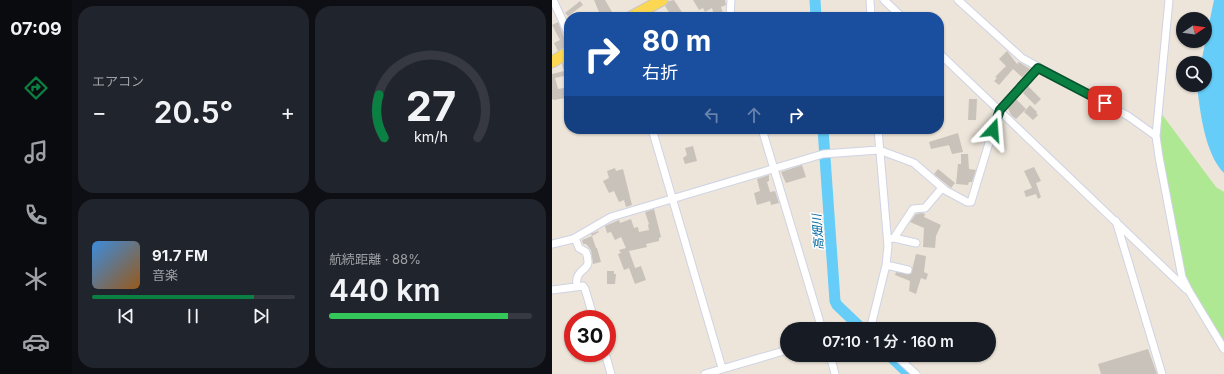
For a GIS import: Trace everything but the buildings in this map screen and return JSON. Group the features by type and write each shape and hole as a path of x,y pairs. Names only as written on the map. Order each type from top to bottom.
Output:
{"main road":[{"path":"639,12 662,0"},
{"path":"552,62 564,55"}],"street":[{"path":"553,0 564,24"},
{"path":"730,12 731,0"},
{"path":"870,0 871,12"},
{"path":"884,0 897,12"},
{"path":"958,0 1022,58 1128,116 1156,136"},
{"path":"1169,0 1156,136 1179,265 1189,291 1224,349"},
{"path":"944,58 1189,291"},
{"path":"552,244 575,238 611,217 773,168 825,154 880,150 914,163 942,188 967,202 971,202 1000,110 1038,68"},
{"path":"654,134 722,368"},
{"path":"763,134 820,322"},
{"path":"872,322 891,238 878,134"},
{"path":"891,238 913,209 925,208 942,188"},
{"path":"1116,221 1162,374"},
{"path":"575,238 579,248 586,252 588,262 587,266 577,274 577,286"},
{"path":"891,238 916,243"},
{"path":"886,265 908,270"},
{"path":"552,290 583,286 591,310"},
{"path":"705,374 780,352"},
{"path":"608,362 611,374"},
{"path":"832,362 835,374"},
{"path":"903,362 916,374"}],"green space":[{"path":"1158,109 1216,187 1224,192 1224,354 1179,280 1156,155"}],"water":[{"path":"1214,0 1224,0 1224,173 1212,155 1204,132 1198,92 1212,92 1212,56 1202,56 1204,48 1212,48 1212,12"}],"waterway":[{"name":"高畑川","path":"815,0 816,12"},
{"name":"高畑川","path":"823,134 835,301 837,305 855,322"},
{"name":"高畑川","path":"896,362 909,374"}],"route":[{"path":"993,130 1000,110 1038,68 1058,77 1105,103"}]}
